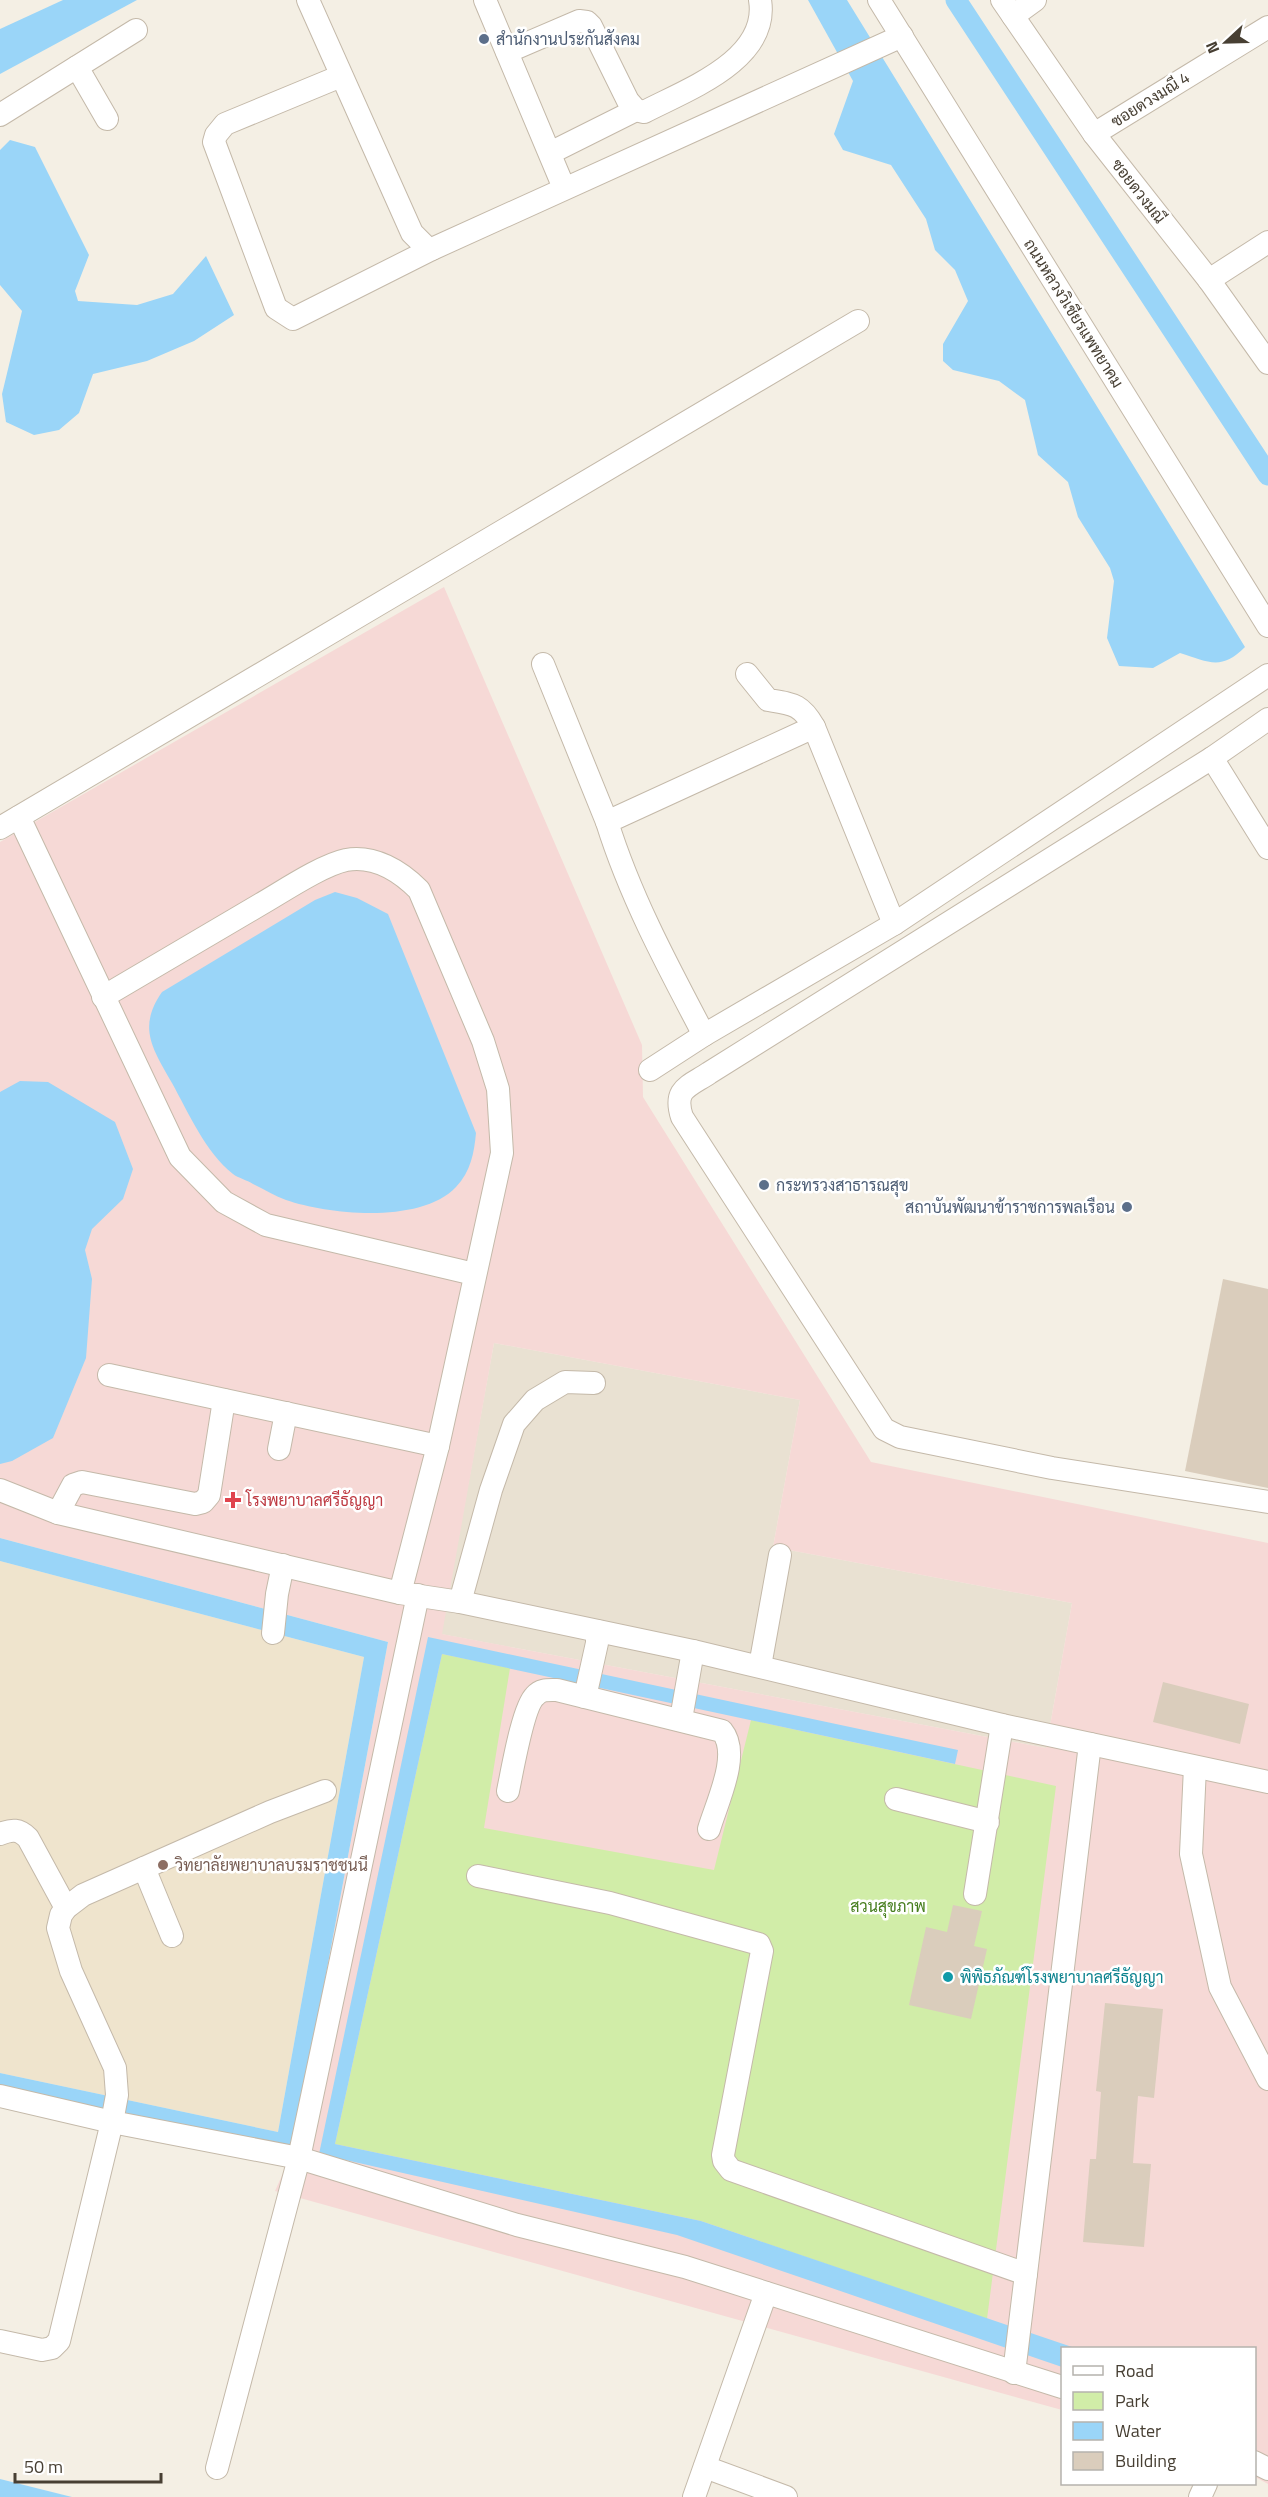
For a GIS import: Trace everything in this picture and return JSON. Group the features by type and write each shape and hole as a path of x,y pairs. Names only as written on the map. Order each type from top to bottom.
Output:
{"street":[{"path":"308,0 412,233 426,247 432,249"},
{"path":"485,0 564,188"},
{"path":"507,52 579,21 587,22 628,101 636,110 644,112 713,76 737,59 753,39 762,11 760,0"},
{"name":"ถนนหลวงวิเชียรแพทยาคม","path":"879,0 1268,626"},
{"path":"1008,8 1035,0"},
{"name":"ซอยดวงมณี","path":"1008,8 1094,134 1209,280 1268,363"},
{"name":"ซอยดวงมณี 4","path":"1094,134 1268,27"},
{"path":"0,115 136,30"},
{"path":"341,76 225,124 216,135 214,142 276,308 293,319 432,249 902,36"},
{"path":"77,67 107,119"},
{"path":"550,153 636,110"},
{"path":"1209,280 1268,242"},
{"path":"474,1274 266,1225 224,1202 180,1157 103,998 10,823 858,321"},
{"path":"543,663 607,822 617,853 655,943 704,1035"},
{"path":"747,674 768,700 793,704 806,713 814,726 894,924"},
{"path":"650,1070 704,1035 894,924 1268,675"},
{"path":"1268,719 1212,758 709,1073 681,1092 678,1103 682,1117 884,1429 900,1437 1052,1468 1268,1502"},
{"path":"607,822 814,726"},
{"path":"1212,758 1268,848"},
{"path":"103,998 302,880 345,860 363,860 385,865 404,874 419,890 483,1041 498,1089 501,1153 438,1446 411,1600 408,1647 299,2158 217,2468"},
{"path":"109,1375 438,1446"},
{"path":"460,1602 491,1490 514,1424 535,1401 565,1382 594,1383"},
{"path":"58,1513 73,1485 82,1482 195,1504 203,1502 209,1495 224,1400"},
{"path":"279,1449 286,1413"},
{"path":"0,1490 58,1513 411,1600 460,1602 597,1631 760,1666 1002,1725 1268,1782"},
{"path":"760,1666 780,1555"},
{"path":"273,1633 283,1570"},
{"path":"588,1686 597,1631"},
{"path":"683,1707 693,1652"},
{"path":"508,1791 528,1706 533,1697 545,1690 588,1686 683,1707 722,1731 728,1738 731,1749 730,1761 709,1829"},
{"path":"975,1894 1002,1725"},
{"path":"1014,2373 1090,1744"},
{"path":"1195,1767 1191,1854 1220,1988 1268,2079"},
{"path":"0,2341 42,2350 52,2348 59,2341 117,2095 115,2068 71,1971 58,1928 61,1915 66,1908 83,1896 270,1812 325,1791"},
{"path":"896,1799 988,1822"},
{"path":"0,1834 10,1829 21,1831 28,1838 66,1908"},
{"path":"144,1868 172,1936"},
{"path":"478,1876 610,1903 759,1944 762,1951 723,2155 728,2167 1025,2281"},
{"path":"0,2096 299,2158 517,2225 685,2267 1061,2387"},
{"path":"694,2497 766,2293"},
{"path":"705,2467 786,2497"}],"shaded area":[{"name":"โรงพยาบาลศรีธัญญา","path":"444,587 642,1045 643,1097 871,1462 1268,1543 1268,2484 1256,2478 1256,2347 1061,2347 1061,2410 275,2191 293,2151 388,1642 0,1538 0,842","holes":["494,1343 800,1400 773,1547 1072,1603 1046,1748 442,1634"]},
{"path":"494,1343 800,1400 773,1547 1072,1603 1046,1748 441,1634"},
{"name":"วิทยาลัยพยาบาลบรมราชชนนี","path":"0,1561 364,1657 278,2132 0,2073"}],"green space":[{"name":"สวนสุขภาพ","path":"442,1654 510,1668 484,1828 714,1870 751,1720 1056,1786 987,2319 701,2221 335,2144"}],"water":[{"path":"63,0 137,0 0,74 0,29"},
{"path":"808,0 847,0 1245,647 1237,655 1222,662 1214,662 1180,653 1153,668 1119,666 1107,638 1114,581 1110,568 1078,517 1068,482 1038,455 1025,400 999,381 953,370 943,361 943,344 968,301 955,270 935,250 926,219 891,165 843,150 834,134 853,81"},
{"path":"10,140 35,147 89,255 75,291 78,301 137,305 173,294 206,256 234,315 194,341 147,361 93,374 79,413 59,430 34,435 6,422 2,394 22,311 0,285 0,150"},
{"path":"335,892 357,898 388,914 476,1133 471,1162 461,1181 440,1199 421,1207 374,1213 326,1210 286,1200 235,1175 214,1155 198,1132 159,1060 150,1038 150,1017 162,992 315,900"},
{"path":"20,1081 48,1082 115,1122 133,1169 123,1199 92,1229 85,1250 92,1279 86,1358 53,1438 12,1461 0,1464 0,1092"},
{"path":"0,1538 388,1642 293,2151 0,2089 0,2073 278,2132 364,1657 0,1561"},
{"path":"428,1637 958,1750 955,1764 442,1654 335,2144 701,2221 1072,2347 1061,2347 1061,2367 677,2235 319,2154"},
{"path":"0,2479 72,2497 0,2497"}],"building":[{"path":"1223,1279 1268,1289 1268,1488 1185,1471"},
{"path":"1163,1682 1249,1704 1240,1744 1153,1722"},
{"name":"พิพิธภัณฑ์โรงพยาบาลศรีธัญญา","path":"953,1905 982,1911 974,1946 987,1949 971,2019 909,2005 926,1927 947,1932"},
{"path":"1105,2003 1163,2009 1154,2098 1138,2096 1133,2163 1151,2164 1144,2247 1083,2242 1090,2159 1096,2159 1101,2092 1096,2091"}],"waterway":[{"path":"956,0 1268,475"}],"place":[{"name":"สำนักงานประกันสังคม","path":"484,39"},
{"name":"กระทรวงสาธารณสุข","path":"764,1185"},
{"name":"สถาบันพัฒนาข้าราชการพลเรือน","path":"1127,1207"},
{"name":"โรงพยาบาลศรีธัญญา","path":"233,1500"},
{"name":"วิทยาลัยพยาบาลบรมราชชนนี","path":"163,1865"},
{"name":"พิพิธภัณฑ์โรงพยาบาลศรีธัญญา","path":"948,1977"}]}
